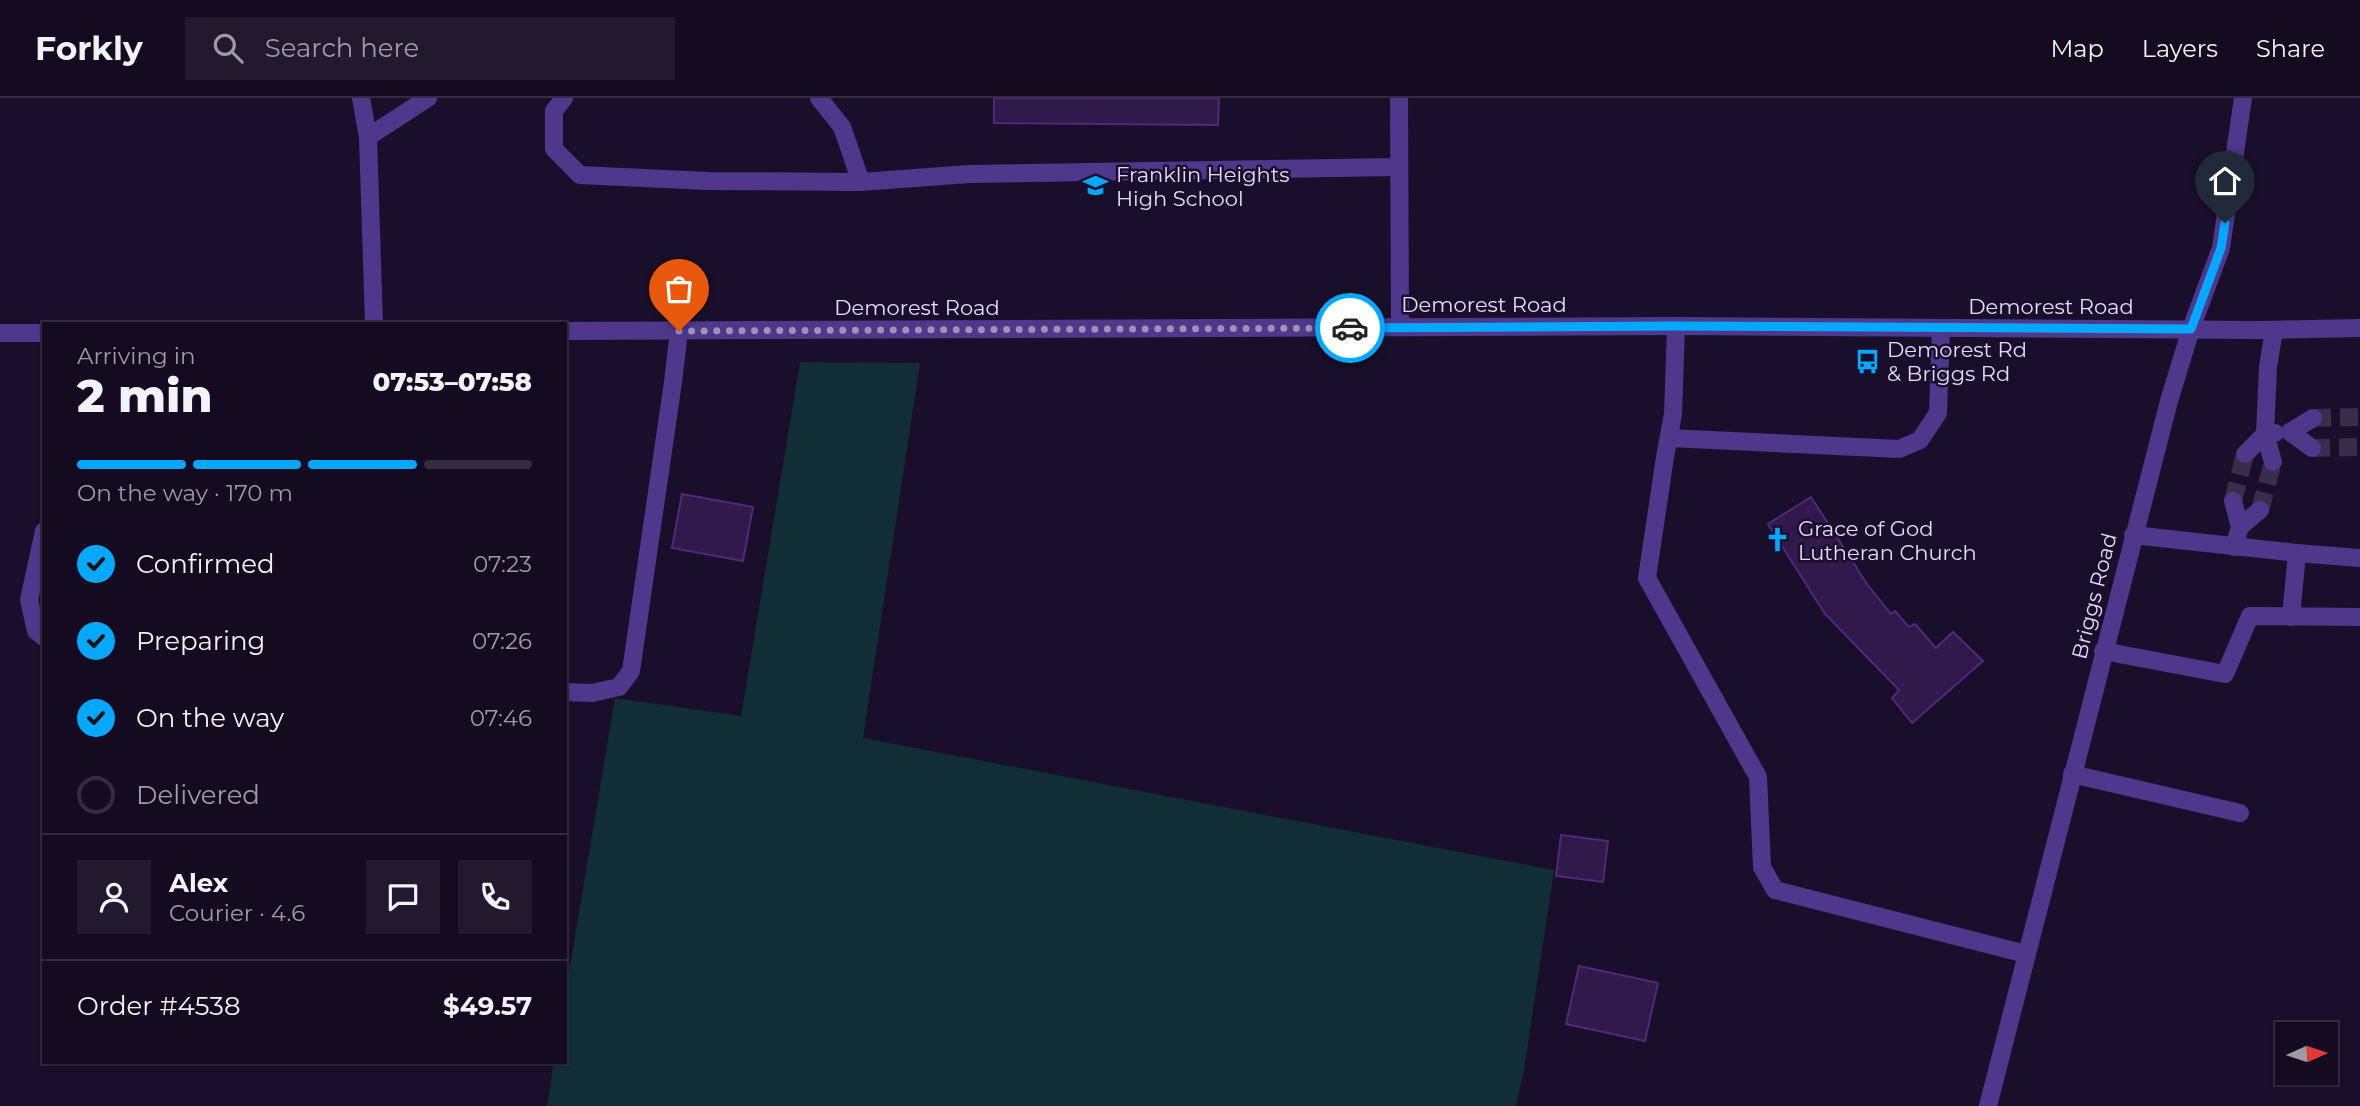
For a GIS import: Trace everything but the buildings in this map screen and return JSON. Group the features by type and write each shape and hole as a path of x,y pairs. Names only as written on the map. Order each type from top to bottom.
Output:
{"street":[{"path":"361,98 368,137 374,322"},
{"path":"368,137 428,98"},
{"path":"564,98 554,111 554,149 580,175 708,181 861,182 969,174 1399,167"},
{"path":"819,98 842,127 861,182"},
{"path":"1399,98 1400,327"},
{"name":"Briggs Road","path":"1989,1106 2103,650 2169,401 2191,329 2221,248 2244,98"},
{"path":"1676,326 1674,414 1647,578 1758,777 1762,867 1775,890 2026,954"},
{"name":"Demorest Road","path":"567,331 1676,326 2274,330 2360,328"},
{"path":"1668,438 1899,449 1920,440 1938,414 1941,328"},
{"path":"2273,462 2265,434 2268,368 2274,330"},
{"path":"567,692 592,693 619,687 631,671 679,331"},
{"path":"0,333 42,333"},
{"path":"2245,454 2265,434 2290,432 2313,418"},
{"path":"2290,432 2312,448"},
{"path":"2233,501 2240,527 2234,547"},
{"path":"2240,527 2260,510"},
{"path":"2133,536 2360,558"},
{"path":"42,540 29,600 36,631 42,636"},
{"path":"2291,617 2297,553"},
{"path":"2103,650 2225,674 2250,616 2360,617"},
{"path":"2072,774 2240,813"}],"shaded area":[{"path":"800,362 920,363 863,738 1554,870 1524,1070 1516,1106 547,1106 554,1064 567,1064 567,984 615,698 741,716"}],"tunnel":[{"path":"2313,418 2360,417"},
{"path":"2312,448 2360,447"},
{"path":"2233,501 2245,454"},
{"path":"2260,510 2273,462"}],"way so far":[{"path":"679,331 1350,328"}],"place":[{"name":"Franklin Heights High School","path":"1096,186"},
{"name":"Demorest Rd & Briggs Rd","path":"1867,361"},
{"name":"Grace of God Lutheran Church","path":"1778,540"}],"route":[{"path":"1350,328 1676,326 2191,329 2221,248 2225,223"}]}
